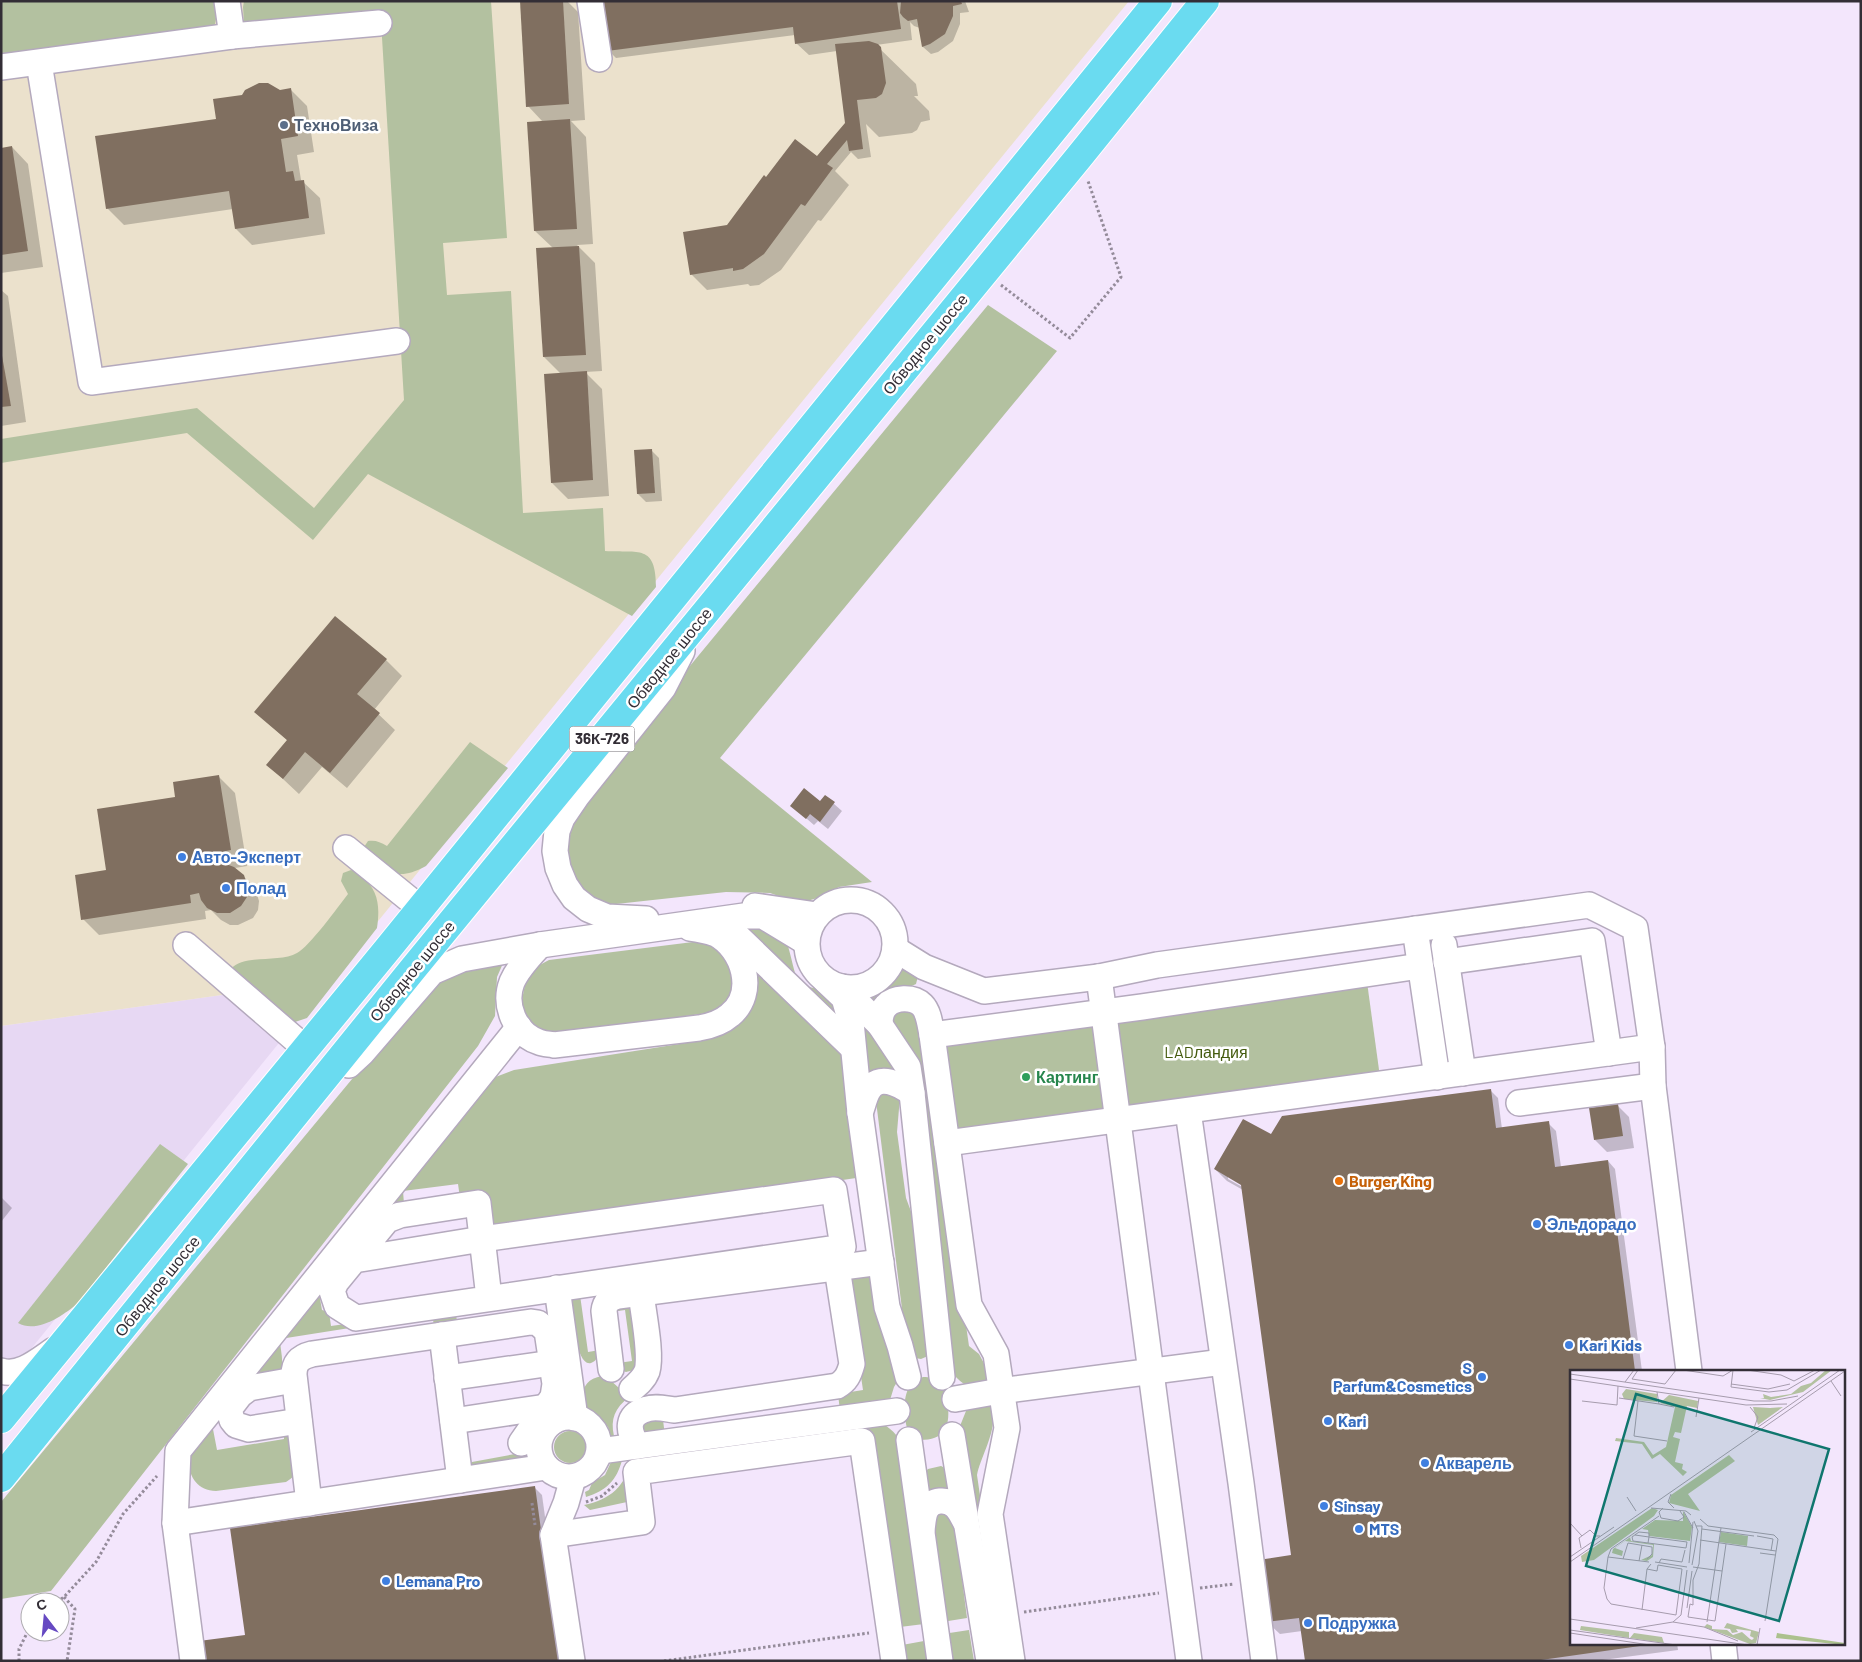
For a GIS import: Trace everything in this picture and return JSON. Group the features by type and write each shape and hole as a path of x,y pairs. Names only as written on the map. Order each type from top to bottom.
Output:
{"main road":[{"path":"1106,68 1140,1"},
{"name":"Обводное шоссе","path":"1,1418 1106,68 1158,1"},
{"name":"Обводное шоссе","path":"1,1478 302,1106 1205,1"}],"lane":[{"path":"227,1 232,36"},
{"path":"590,1 599,59"},
{"path":"1,67 232,36 379,24"},
{"path":"39,63 91,382 397,341"},
{"path":"694,627 663,688 577,796 562,818 557,831 555,851 558,868 565,886 574,898 588,909 607,917 641,920 753,906 817,915"},
{"path":"346,848 420,908"},
{"path":"834,984 850,988 862,987 874,982 884,974 891,962 895,949 894,935 890,922 881,911 869,903 841,900 828,906 817,915 809,928 806,942 808,957 815,970 834,984 880,1025 908,1067 942,1377"},
{"path":"895,949 928,968 984,991 1099,977 1157,966 1589,905 1635,928 1652,1046 1652,1086 1689,1370"},
{"path":"302,1106 362,1054 432,972 462,959 540,945 744,916 763,916 806,942"},
{"path":"720,920 852,1047"},
{"path":"540,945 512,982 509,996 510,1011 519,1028 526,1036 554,1045 699,1028 716,1024 731,1014 741,1002 745,989 745,975 742,964 731,945 716,934 678,926"},
{"path":"1441,926 1463,1073"},
{"path":"1414,929 1437,1077"},
{"path":"1446,962 1592,941 1609,1053"},
{"path":"186,945 305,1048"},
{"path":"932,1035 1420,966"},
{"path":"910,998 928,968"},
{"path":"1099,977 1189,1661"},
{"path":"834,984 844,998 851,1022 860,1113 887,1307 908,1377"},
{"path":"880,1025 881,1015 886,1006 896,1000 910,998 921,1004 926,1011 932,1035 969,1305 996,1354 1007,1428 990,1514 1012,1661"},
{"path":"192,1661 175,1523 178,1451 519,1028"},
{"path":"947,1143 1652,1046"},
{"path":"860,1113 869,1089 880,1082 890,1081 900,1084 912,1093"},
{"path":"1519,1104 1652,1086"},
{"path":"1188,1111 1264,1661"},
{"path":"354,1260 482,1240 834,1190 843,1247 356,1318 336,1306 332,1291 336,1282 354,1260 387,1220 400,1215 478,1203 482,1240 489,1298"},
{"path":"653,1408 611,1369 604,1311 605,1304 610,1299 618,1296 881,1262"},
{"path":"638,1446 631,1437 629,1428 632,1420 637,1413 653,1408 675,1410 837,1386 844,1382 852,1364 837,1268"},
{"path":"521,1443 553,1397 560,1369 557,1288"},
{"path":"632,1390 644,1378 647,1369 648,1358 641,1293"},
{"path":"309,1503 294,1380 294,1366 304,1356 530,1322 538,1323 547,1330 575,1418"},
{"path":"442,1335 460,1480"},
{"path":"1,1371 8,1373 30,1367 62,1344"},
{"path":"955,1399 1000,1391 1223,1362"},
{"path":"447,1378 560,1369 611,1369"},
{"path":"952,1435 945,1442 924,1448 915,1446 904,1436 898,1424 895,1400 899,1387 908,1377 919,1372 931,1371 942,1377 952,1387 955,1399 956,1422 952,1435 989,1661"},
{"path":"294,1380 249,1388 235,1401 230,1408 230,1413 236,1425 250,1429 299,1421"},
{"path":"453,1421 546,1407"},
{"path":"600,1451 896,1411"},
{"path":"561,1418 575,1418 589,1424 596,1432 600,1451 597,1461 583,1475 573,1478 563,1477 546,1467 541,1458 540,1439 552,1423 561,1418"},
{"path":"909,1440 940,1661"},
{"path":"553,1535 642,1522 628,1475 862,1441 894,1661"},
{"path":"175,1523 546,1467"},
{"path":"572,1661 553,1535 566,1503 573,1478"},
{"path":"922,1535 926,1511 932,1503 940,1500 951,1502 965,1521"},
{"path":"1723,1644 1725,1661"}],"path":[{"path":"984,272 1070,338 1116,283 1121,276 1079,157"},
{"path":"69,1592 96,1562 123,1514 157,1476 177,1471"},
{"path":"586,1502 602,1496 628,1475"},
{"path":"1005,1614 1254,1582"},
{"path":"70,1604 75,1609 70,1642"},
{"path":"664,1661 889,1630"},
{"path":"19,1661 19,1650 23,1642"},
{"path":"67,1661 70,1642"}],"shaded area":[{"path":"1,1 1129,1 330,980 1,1026"},
{"path":"330,980 1,1386 1,1026"}],"green space":[{"path":"1,1 214,1 216,19 214,29 1,61"},
{"path":"244,1 491,1 507,238 443,243 447,295 511,291 523,513 603,508 605,551 636,552 649,557 653,564 656,587 632,616 368,474 313,540 187,433 1,463 1,439 197,408 314,508 404,400 381,21 385,19 383,11 253,29 244,23"},
{"path":"988,305 1057,351 720,758 872,882 839,887 821,897 807,901 793,901 770,893 726,892 607,905 590,901 571,881 566,847 576,817 656,707"},
{"path":"470,742 508,768 426,866 406,874 399,874 386,869 364,850 364,847 368,841 378,842 387,846"},
{"path":"351,870 367,881 375,893 378,906 377,928 307,1018 292,1023 231,969 237,964 253,960 290,956 302,949 309,943 348,894 341,881 343,873"},
{"path":"757,919 774,925 781,930 799,983 824,992 834,998 840,1011 843,1030 836,1029 746,932 744,923"},
{"path":"724,929 814,1022 843,1046 848,1056 863,1177 486,1232 481,1196 460,1198 458,1184 403,1191 404,1204 389,1207 319,1293 322,1310 329,1312 331,1326 546,1296 554,1301 556,1307 570,1405 569,1411 556,1417 544,1427 539,1436 535,1456 524,1462 476,1469 470,1467 472,1462 520,1453 560,1396 546,1302 456,1315 458,1327 435,1330 432,1315 280,1339 282,1365 276,1378 242,1385 223,1409 226,1421 212,1424 217,1450 284,1439 284,1430 289,1431 295,1452 296,1464 292,1478 286,1482 216,1491 207,1490 200,1486 191,1474 189,1466 191,1450 195,1442 484,1085 493,1078 514,1070 711,1039 731,1027 744,1016 753,998 751,974 741,952 722,934 721,931"},
{"path":"701,941 725,951 733,980 731,995 719,1007 708,1013 554,1034 535,1026 526,1015 523,994 527,980 535,968 549,960"},
{"path":"504,961 497,977 495,1016 478,1046 51,1591 20,1592 20,1596 1,1599 1,1502 440,973"},
{"path":"905,969 918,976 916,984 881,1000 871,1002 873,989 880,979 892,972"},
{"name":"LADландия","path":"1367,982 1380,1077 1124,1112 1110,1017"},
{"path":"902,1003 922,1021 969,1346 979,1354 988,1371 986,1380 980,1387 964,1384 944,1363 890,1025 890,1010"},
{"path":"855,1008 902,1073 868,1083"},
{"name":"Картинг","path":"1096,1019 1109,1113 957,1135 943,1040"},
{"path":"881,1088 900,1097 897,1132 906,1198 916,1225 928,1356 921,1359 915,1358 903,1317 876,1101"},
{"path":"160,1144 188,1164 78,1303 58,1318 42,1325 25,1326 18,1323"},
{"path":"872,1272 878,1277 884,1311 903,1364 890,1400 883,1408 646,1441 635,1431 634,1423 636,1420 646,1415 655,1420 663,1420 665,1436 840,1411 838,1394 863,1390 847,1283 848,1278"},
{"path":"580,1295 588,1352 600,1350 596,1360 591,1363 586,1362 582,1357 574,1329 571,1305 573,1297"},
{"path":"626,1303 631,1305 639,1361 634,1370 626,1372 623,1371 618,1363 632,1361 625,1310 611,1312"},
{"path":"602,1376 609,1379 629,1397 620,1405 615,1414 613,1419 614,1436 610,1437 608,1427 601,1419 594,1424 584,1403 583,1395 587,1383"},
{"path":"923,1377 935,1379 943,1386 947,1397 948,1421 940,1435 935,1438 920,1440 907,1427 905,1401 907,1391 913,1383"},
{"path":"987,1402 992,1409 992,1427 977,1475 997,1613 960,1426 968,1406"},
{"path":"878,1422 887,1426 904,1446 932,1623 900,1627 872,1438 633,1470 627,1502 590,1510 584,1505 601,1500 616,1490 625,1477 629,1459"},
{"path":"570,1431 576,1432 581,1436 585,1441 585,1453 581,1458 576,1462 570,1463 564,1462 559,1458 555,1453 554,1447 555,1441 559,1436 564,1432"},
{"path":"622,1460 610,1484 593,1495 586,1497 585,1492 589,1490 592,1483 605,1475 611,1462"},
{"path":"941,1466 947,1469 954,1495 924,1499 924,1473 928,1469"},
{"path":"946,1513 955,1524 967,1618 942,1622 931,1517"},
{"path":"969,1630 974,1661 947,1661 943,1634"},
{"path":"935,1639 934,1661 904,1661 902,1645"}],"building":[{"path":"520,1 563,1 569,104 526,107"},
{"path":"601,1 897,1 901,29 795,44 793,27 607,51"},
{"path":"901,1 961,1 962,4 953,6 953,16 945,34 922,47 917,19 908,21 903,17 900,13"},
{"path":"869,41 881,47 886,83 882,94 876,98 857,100 863,149 849,151 847,140 827,164 833,168 805,206 801,204 764,254 743,269 733,271 733,268 690,275 683,232 727,225 764,175 766,177 795,139 817,156 845,123 835,44"},
{"path":"259,83 268,83 280,90 291,88 298,136 281,139 286,172 293,171 295,181 304,180 309,218 235,229 229,191 106,209 95,136 216,119 213,99 242,95 245,90"},
{"path":"570,119 577,229 534,231 527,122"},
{"path":"12,146 28,251 1,255 1,148"},
{"path":"579,246 586,355 543,357 536,248"},
{"path":"1,350 11,406 1,407"},
{"path":"587,371 593,480 551,483 544,374"},
{"path":"652,449 655,493 637,494 634,450"},
{"path":"335,616 387,659 357,694 380,713 330,773 305,752 283,779 266,765 287,740 254,712"},
{"path":"219,775 231,850 216,853 218,865 226,864 234,867 244,875 248,888 247,897 241,906 230,913 217,913 207,908 201,900 199,893 190,895 191,903 81,920 75,875 106,870 97,809 175,797 173,782"},
{"path":"804,788 820,801 825,795 835,802 820,822 810,814 806,819 790,806"},
{"name":"Акварель","path":"1491,1089 1496,1128 1549,1121 1555,1167 1608,1160 1635,1370 1570,1370 1570,1644 1654,1644 1534,1661 1305,1661 1299,1618 1266,1622 1258,1560 1291,1555 1241,1185 1214,1169 1243,1119 1271,1134 1282,1116"},
{"path":"1618,1104 1623,1136 1594,1140 1589,1108"},
{"name":"Lemana Pro","path":"535,1486 559,1661 202,1661 199,1641 245,1635 230,1528"}],"place":[{"name":"ТехноВиза","path":"284,125"},
{"name":"Авто-Эксперт","path":"182,857"},
{"name":"Полад","path":"226,888"},
{"name":"Картинг","path":"1026,1077"},
{"name":"Burger King","path":"1339,1181"},
{"name":"Эльдорадо","path":"1537,1224"},
{"name":"Kari Kids","path":"1569,1345"},
{"name":"S Parfum&Cosmetics","path":"1482,1377"},
{"name":"Kari","path":"1328,1421"},
{"name":"Акварель","path":"1425,1463"},
{"name":"Sinsay","path":"1324,1506"},
{"name":"MTS","path":"1359,1529"},
{"name":"Lemana Pro","path":"386,1581"},
{"name":"Подружка","path":"1308,1623"}]}
